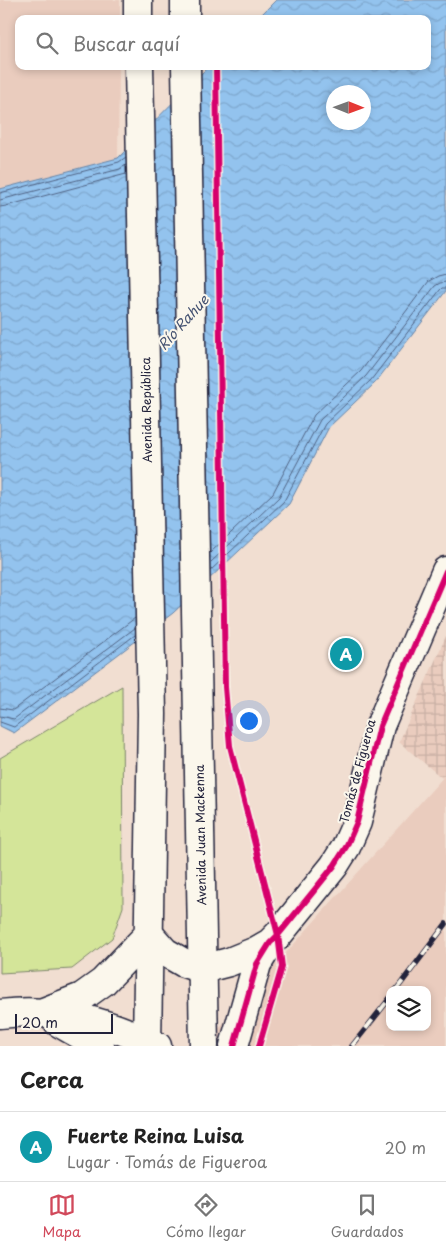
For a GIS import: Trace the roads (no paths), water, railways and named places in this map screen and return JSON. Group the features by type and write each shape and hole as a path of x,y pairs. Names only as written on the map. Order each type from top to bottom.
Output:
{"main road":[{"path":"138,0 138,15"},
{"path":"185,0 185,15"},
{"name":"Avenida República","path":"139,70 151,664 152,785 149,934"},
{"name":"Avenida Juan Mackenna","path":"186,70 204,1046"},
{"name":"Tomás de Figueroa","path":"202,969 229,962 270,942 278,935 334,866 346,847 357,822 380,726 386,709 446,571"},
{"path":"149,934 165,952 184,963 202,969"},
{"path":"42,1013 82,997 103,982 149,934"},
{"path":"0,1014 19,1012 42,1013 84,1019 118,1028 151,1044 149,934"},
{"name":"Tomás de Figueroa","path":"234,1046 257,964 270,942"},
{"path":"42,1013 100,1046"}],"water":[{"name":"Río Rahue","path":"276,0 446,0 446,291 375,383 329,427 289,504 173,613 14,733 0,726 0,189 118,158 205,70 431,70 431,15 261,15"}],"railway":[{"path":"399,986 446,924"},
{"path":"352,1046 386,1003"}],"place":[{"name":"Fuerte Reina Luisa","path":"346,654"}]}
